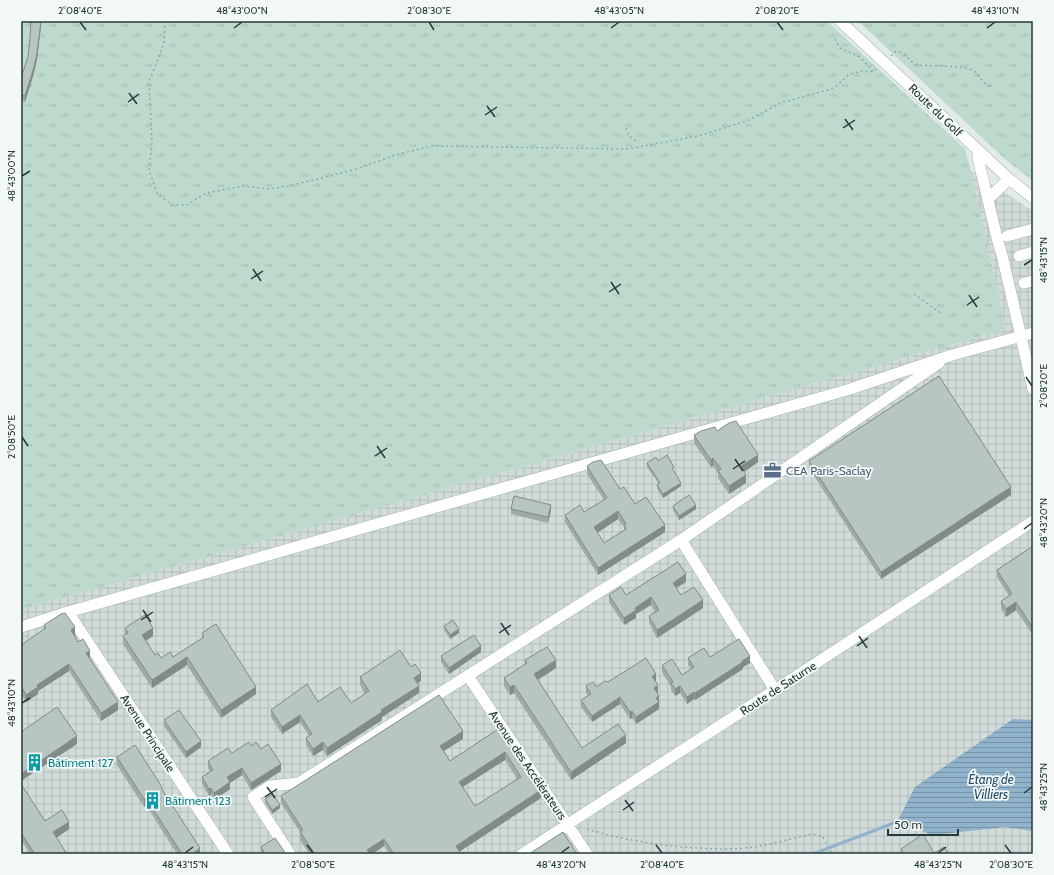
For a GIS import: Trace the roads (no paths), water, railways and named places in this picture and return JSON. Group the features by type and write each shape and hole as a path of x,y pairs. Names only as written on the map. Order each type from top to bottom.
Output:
{"street":[{"name":"Route du Golf","path":"840,21 1009,179 1033,198"},
{"path":"978,150 978,158 1033,389"},
{"path":"988,199 1009,179"},
{"path":"1007,236 1033,230"},
{"path":"1018,256 1033,252"},
{"path":"21,627 68,612 848,390 952,355 1033,333"},
{"path":"290,854 253,797 270,786 299,783 681,540 952,355"},
{"name":"Route de Saturne","path":"522,854 776,690 1033,521"},
{"path":"681,540 776,690"},
{"name":"Avenue Principale","path":"68,612 228,854"},
{"name":"Avenue des Accélérateurs","path":"468,676 588,854"}],"water":[{"name":"Étang de Villiers","path":"1013,719 1033,720 1033,831 1005,827 933,835 897,822 915,787"}],"waterway":[{"path":"813,854 899,821"}],"place":[{"name":"CEA Paris-Saclay","path":"773,470"},
{"name":"Bâtiment 127","path":"35,762"},
{"name":"Bâtiment 123","path":"152,800"}]}
